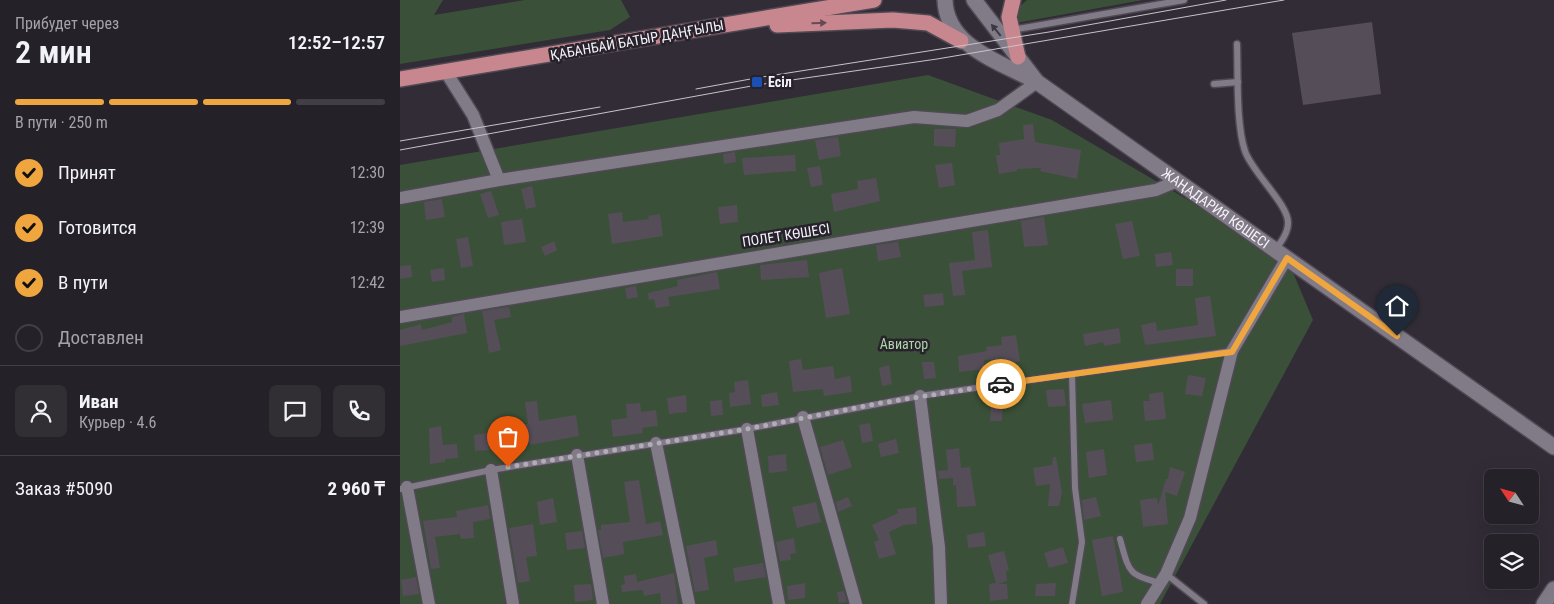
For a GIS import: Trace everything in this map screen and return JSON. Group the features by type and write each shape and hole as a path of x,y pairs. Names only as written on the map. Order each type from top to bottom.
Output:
{"main road":[{"name":"ҚАБАНБАЙ БАТЫР ДАҢҒЫЛЫ","path":"400,80 855,1 874,0"},
{"path":"1013,0 1009,17 1018,57"},
{"path":"700,29 893,20 928,24 962,41"}],"street":[{"path":"400,198 499,180 914,118 967,122 998,110 1037,82 962,41 950,25 945,0"},
{"name":"ЖАҢАДАРИЯ КӨШЕСІ","path":"974,0 1037,82 1176,182 1554,447"},
{"path":"446,72 473,115 499,180"},
{"name":"ПОЛЕТ КӨШЕСІ","path":"400,317 1156,190 1176,182"},
{"path":"1147,604 1164,579 1190,518 1232,352 1281,254"},
{"path":"920,396 939,547 941,604"},
{"path":"803,417 856,604"},
{"path":"747,429 779,604"},
{"path":"656,443 690,604"},
{"path":"577,455 603,604"},
{"path":"491,470 513,604"},
{"path":"404,488 429,604"},
{"path":"1544,604 1554,589"}],"lane":[{"path":"1012,30 1184,0"},
{"path":"1236,44 1245,151 1284,209 1289,222 1281,254"},
{"path":"1214,84 1238,82"},
{"path":"404,488 491,470 747,429 920,396 1232,352"},
{"path":"1072,374 1075,488 1082,542 1072,604"},
{"path":"1120,539 1128,568 1136,576 1164,579 1204,604"}],"green space":[{"path":"400,0 443,0 434,15 525,0 621,0 630,17 610,30 400,64"},
{"path":"1027,0 1143,0 1016,23 1018,8"},
{"name":"Авиатор","path":"928,75 1052,120 1287,258 1313,320 1160,604 400,604 400,165"}],"building":[{"path":"1372,22 1381,94 1303,105 1292,33"},
{"path":"1033,124 1035,142 1081,150 1077,179 1040,171 1041,168 1017,169 1017,171 999,174 996,155 1000,155 999,143 1024,139 1023,125"},
{"path":"934,129 956,129 955,147 934,146"},
{"path":"838,137 841,156 819,160 815,140"},
{"path":"735,152 736,162 724,164 723,154"},
{"path":"795,155 796,171 744,175 742,158"},
{"path":"952,163 955,185 939,188 935,165"},
{"path":"820,166 823,185 811,187 807,168"},
{"path":"876,178 880,201 834,212 831,194 858,189 857,181"},
{"path":"532,186 536,207 526,209 521,189"},
{"path":"491,191 499,215 488,218 480,194"},
{"path":"442,199 445,217 426,220 424,202"},
{"path":"737,205 738,222 720,224 718,207"},
{"path":"622,212 623,222 649,219 648,216 660,214 663,236 612,244 608,214"},
{"path":"1044,217 1048,245 1024,247 1021,221"},
{"path":"522,219 526,242 504,245 501,222"},
{"path":"1132,221 1140,256 1123,259 1115,224"},
{"path":"988,230 992,267 962,271 965,295 953,296 949,263 975,260 972,232"},
{"path":"468,237 473,266 461,268 456,239"},
{"path":"554,241 557,250 545,256 541,247"},
{"path":"898,242 901,257 878,261 876,245"},
{"path":"1171,252 1173,265 1156,267 1155,254"},
{"path":"807,260 809,277 761,280 760,265"},
{"path":"411,265 412,277 400,279 400,266"},
{"path":"444,268 445,280 432,282 430,270"},
{"path":"842,268 850,314 826,318 819,273"},
{"path":"1176,269 1193,269 1193,286 1176,286"},
{"path":"717,272 720,289 668,297 670,306 656,308 654,299 649,300 648,293 678,286 677,280"},
{"path":"636,286 638,297 627,299 625,288"},
{"path":"943,293 944,305 925,307 923,295"},
{"path":"1210,296 1216,336 1145,345 1141,325 1156,322 1157,331 1198,325 1195,298"},
{"path":"509,307 511,317 494,320 501,350 489,353 482,311"},
{"path":"464,314 467,333 400,346 400,330 421,324 422,330 452,322 452,317"},
{"path":"1119,328 1121,343 1104,346 1103,342 1085,346 1083,334"},
{"path":"1016,335 1020,361 1005,364 1004,359 984,360 985,369 959,372 958,356 987,351 986,347 1002,345 1001,337"},
{"path":"801,359 803,370 833,366 835,379 850,376 852,392 824,396 823,389 793,392 789,361"},
{"path":"922,362 934,362 936,378 924,379"},
{"path":"889,365 892,384 882,386 879,368"},
{"path":"1188,375 1206,378 1202,396 1185,394"},
{"path":"748,380 751,404 730,407 729,393 735,392 734,382"},
{"path":"1064,389 1066,406 1048,407 1046,390"},
{"path":"777,392 779,405 762,407 761,395"},
{"path":"1163,392 1166,419 1145,421 1143,401 1150,401 1149,394"},
{"path":"992,393 1003,393 1002,421 990,421"},
{"path":"686,395 687,412 669,414 667,398"},
{"path":"722,400 723,415 711,416 710,401"},
{"path":"1111,400 1113,420 1085,423 1082,404"},
{"path":"537,401 539,421 576,415 579,436 530,445 530,443 488,446 489,450 475,451 474,435 500,431 499,427 528,424 525,402"},
{"path":"640,403 641,412 656,410 658,426 642,428 643,433 613,437 611,420 627,418 626,404"},
{"path":"870,423 873,441 862,443 859,425"},
{"path":"441,426 443,445 457,444 458,458 445,459 445,462 430,464 429,428"},
{"path":"896,439 899,453 881,457 878,444"},
{"path":"843,440 852,467 828,475 820,447"},
{"path":"1152,443 1154,460 1136,462 1134,445"},
{"path":"959,448 961,468 970,467 976,506 957,507 956,485 953,485 953,478 939,479 938,471 948,470 946,450"},
{"path":"1104,449 1107,475 1089,478 1086,452"},
{"path":"786,454 787,471 769,473 768,456"},
{"path":"1053,457 1056,457 1062,493 1059,506 1048,506 1050,484 1036,486 1033,468 1052,465"},
{"path":"1170,467 1185,472 1177,496 1165,492 1168,524 1143,527 1140,500 1157,498 1158,506 1166,479 1168,479"},
{"path":"639,480 646,524 660,521 663,535 623,542 624,554 603,558 598,530 601,530 601,525 630,522 624,482"},
{"path":"848,497 852,506 838,512 836,502"},
{"path":"1096,497 1101,516 1084,520 1082,500"},
{"path":"553,498 557,522 540,525 537,502"},
{"path":"816,502 821,522 797,528 792,507"},
{"path":"488,505 490,519 473,522 474,538 461,539 460,534 435,537 440,568 431,569 423,521 457,517 456,511"},
{"path":"916,507 917,524 904,525 889,532 896,554 879,559 874,542 879,540 872,525 898,513 897,509"},
{"path":"533,524 537,556 526,557 530,581 518,583 509,528"},
{"path":"582,531 585,548 567,550 565,533"},
{"path":"984,532 986,546 968,548 967,535"},
{"path":"1113,536 1123,592 1102,596 1092,540"},
{"path":"794,538 796,553 790,554 791,560 780,561 776,542"},
{"path":"716,540 718,555 704,558 709,590 695,592 686,546"},
{"path":"1063,547 1068,563 1049,568 1044,553"},
{"path":"1004,551 1009,570 1006,571 1007,581 998,584 1007,584 1008,599 990,601 989,584 996,583 988,555"},
{"path":"763,563 766,577 735,582 733,568"},
{"path":"674,573 678,604 661,604 660,593 644,596 643,590 622,592 621,585 625,584 624,576 636,574 637,582"},
{"path":"416,577 419,594 403,596 401,580"},
{"path":"805,583 805,598 788,600 787,586"},
{"path":"1056,583 1055,596 1035,596 1036,584"},
{"path":"591,584 593,600 575,602 574,585"},
{"path":"844,591 847,602 839,603 837,592"}],"tram line":[{"path":"696,89 1049,32 1226,0"},
{"path":"400,150 757,85 937,59 1284,0"},
{"path":"400,141 600,107"}],"way so far":[{"path":"508,467 747,429 920,396 1001,384"}],"place":[{"name":"Есіл","path":"757,82"}],"route":[{"path":"1001,384 1232,352 1287,258 1397,336"}]}
